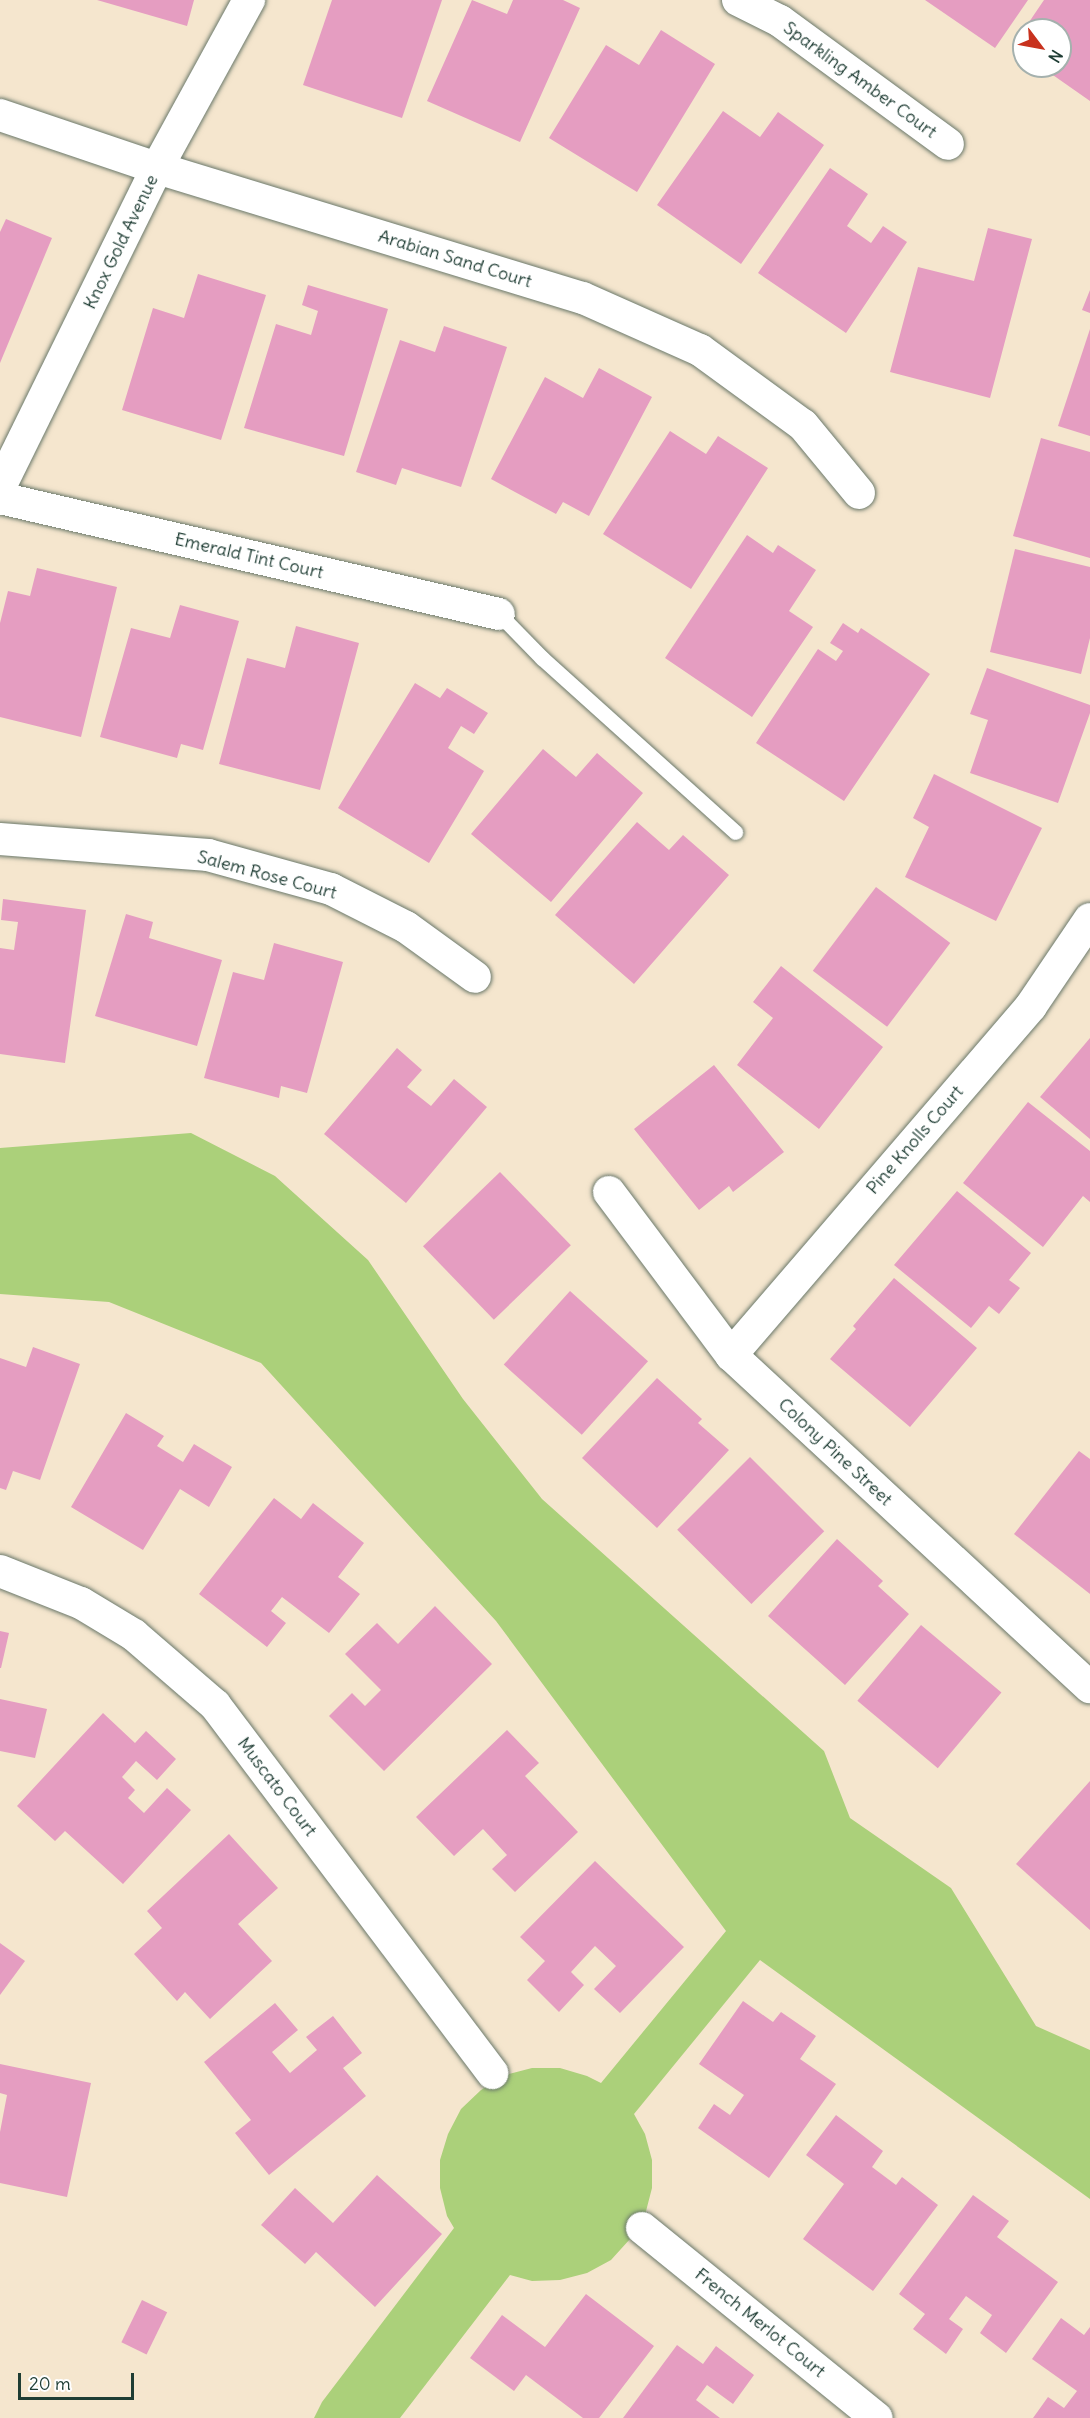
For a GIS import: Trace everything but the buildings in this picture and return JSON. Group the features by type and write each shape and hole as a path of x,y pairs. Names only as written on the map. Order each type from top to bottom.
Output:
{"street":[{"name":"Knox Gold Avenue","path":"0,487 157,168 249,0"},
{"name":"Sparkling Amber Court","path":"738,0 780,21 948,144"},
{"name":"Arabian Sand Court","path":"0,115 157,168 583,298 700,350 803,425 858,493"},
{"name":"Emerald Tint Court","path":"0,498 499,614"},
{"name":"Salem Rose Court","path":"0,839 208,855 331,889 406,927 475,977"},
{"name":"Pine Knolls Court","path":"731,1355 1030,1006 1090,919"},
{"name":"Colony Pine Street","path":"609,1192 731,1355 1090,1687"},
{"name":"Muscato Court","path":"0,1571 81,1603 134,1635 215,1705 492,2073"},
{"name":"French Merlot Court","path":"642,2228 877,2418"}],"lane":[{"path":"499,614 542,658 735,832"}],"green space":[{"path":"191,1133 275,1176 368,1260 463,1399 542,1499 824,1751 850,1818 951,1888 1036,2026 1090,2050 1090,2199 760,1960 634,2114 645,2134 652,2160 652,2188 645,2215 630,2239 611,2260 587,2273 560,2280 532,2281 510,2275 400,2418 314,2418 322,2402 454,2228 447,2216 440,2188 440,2160 448,2134 461,2109 481,2090 505,2075 532,2068 560,2068 601,2083 726,1931 496,1621 261,1363 109,1302 0,1294 0,1148"}]}
